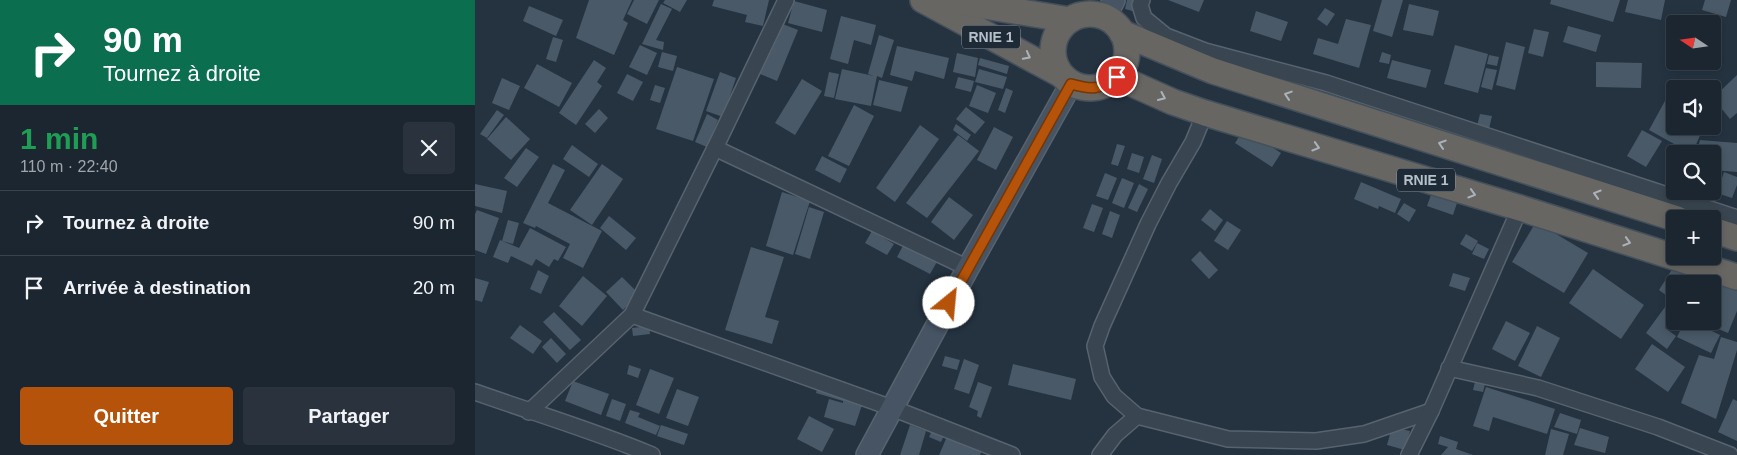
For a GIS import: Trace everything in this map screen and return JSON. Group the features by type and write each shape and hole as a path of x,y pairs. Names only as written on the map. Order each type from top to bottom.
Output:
{"highway":[{"name":"RNIE 1","path":"923,0 1087,89 1103,86 1117,77 1173,102 1205,113 1520,208 1737,277"},
{"name":"RNIE 1","path":"948,0 1070,20 1083,14 1114,17 1213,71 1666,215"},
{"path":"1114,17 1127,48 1125,64 1117,77"},
{"path":"1066,79 1054,60 1053,45 1059,30 1070,20"},
{"path":"1721,233 1737,238"}],"main road":[{"path":"867,455 968,268 1066,79"}],"street":[{"path":"529,412 632,315 715,148 785,0"},
{"path":"1142,0 1140,5 1145,18 1166,36 1205,51 1326,83 1737,218"},
{"path":"1205,113 1193,142 1148,224 1102,326 1095,346 1102,376 1114,396 1137,416 1227,439 1316,441 1364,434 1431,411"},
{"path":"715,148 968,268"},
{"path":"1409,455 1431,411 1520,208"},
{"path":"632,315 892,408 1012,455"},
{"path":"1449,368 1538,388 1658,427 1730,455"},
{"path":"475,392 529,412 614,439 653,455"},
{"path":"1100,455 1115,435 1137,416"}],"building":[{"path":"589,0 632,0 623,20 628,23 614,55 576,38"},
{"path":"634,0 659,0 647,24 627,14"},
{"path":"665,0 687,0 680,12 663,3"},
{"path":"714,0 769,0 763,26 745,22 747,15 712,6"},
{"path":"1127,0 1136,0 1136,12 1125,9"},
{"path":"1168,0 1204,0 1199,12"},
{"path":"1382,0 1403,0 1392,37 1373,31"},
{"path":"1551,0 1620,0 1613,22 1550,4"},
{"path":"1628,0 1665,0 1661,20 1625,12"},
{"path":"1705,0 1731,0 1726,17 1702,10"},
{"path":"794,1 827,10 822,32 788,23"},
{"path":"661,4 672,9 656,40 664,42 663,50 642,44"},
{"path":"1409,4 1439,11 1433,36 1403,30"},
{"path":"529,6 563,20 556,36 523,21"},
{"path":"1325,8 1335,14 1327,26 1317,19"},
{"path":"1256,11 1288,22 1281,41 1250,31"},
{"path":"841,16 876,25 871,45 854,40 848,64 830,59"},
{"path":"1346,19 1371,25 1359,68 1313,54 1318,38 1338,44"},
{"path":"780,23 798,30 777,81 760,74"},
{"path":"1568,26 1601,35 1596,52 1563,42"},
{"path":"1534,29 1549,32 1543,57 1528,53"},
{"path":"879,35 894,40 882,78 877,76 871,106 835,99 842,69 874,76 868,74"},
{"path":"553,37 563,40 556,62 546,59"},
{"path":"1506,42 1525,47 1515,90 1496,85"},
{"path":"640,45 657,53 647,75 629,67"},
{"path":"1455,45 1488,54 1478,93 1444,84"},
{"path":"897,46 949,58 944,79 915,71 912,81 890,75"},
{"path":"662,52 677,56 673,71 658,67"},
{"path":"1382,52 1391,55 1389,64 1379,62"},
{"path":"957,53 978,58 975,77 953,72"},
{"path":"1489,55 1499,57 1497,66 1487,64"},
{"path":"980,58 1009,66 1007,74 978,65"},
{"path":"594,60 606,68 597,82 602,86 576,125 559,113"},
{"path":"1392,60 1431,70 1426,88 1387,78"},
{"path":"1596,62 1642,63 1641,88 1596,87"},
{"path":"537,64 572,83 559,107 524,88"},
{"path":"677,67 714,79 693,141 656,129"},
{"path":"1486,68 1497,70 1492,90 1481,87"},
{"path":"979,69 1007,77 1003,89 975,82"},
{"path":"720,72 736,78 723,117 706,111"},
{"path":"829,72 839,74 834,98 824,96"},
{"path":"627,74 643,82 633,101 617,93"},
{"path":"1737,75 1737,113 1730,119 1721,108 1721,90"},
{"path":"958,77 974,81 971,92 955,88"},
{"path":"502,78 520,86 509,110 492,103"},
{"path":"802,79 822,91 795,135 775,123"},
{"path":"879,80 908,87 901,112 873,105"},
{"path":"655,85 665,88 660,103 650,100"},
{"path":"977,85 996,93 988,113 969,106"},
{"path":"1006,88 1013,91 1005,113 998,110"},
{"path":"1666,99 1666,135 1700,135 1696,145 1676,145 1649,130"},
{"path":"854,105 874,116 849,166 828,156"},
{"path":"966,107 985,122 975,134 956,119"},
{"path":"599,109 608,118 595,133 585,124"},
{"path":"497,110 504,115 487,138 480,134"},
{"path":"707,114 718,120 707,147 695,142"},
{"path":"1480,114 1492,116 1489,129 1477,126"},
{"path":"506,117 530,139 511,160 487,139"},
{"path":"956,124 971,135 967,141 953,130"},
{"path":"920,125 939,139 895,202 876,188"},
{"path":"994,127 1013,137 996,170 977,160"},
{"path":"1244,129 1281,153 1272,167 1235,143"},
{"path":"1642,130 1662,141 1646,167 1627,156"},
{"path":"958,135 979,151 927,218 906,203"},
{"path":"1700,140 1737,143 1737,172 1721,171 1721,145 1699,145"},
{"path":"1117,144 1125,146 1118,166 1111,164"},
{"path":"572,145 598,164 589,177 563,159"},
{"path":"526,148 539,157 517,187 504,178"},
{"path":"1132,153 1144,157 1139,173 1127,169"},
{"path":"1152,155 1162,159 1154,183 1143,179"},
{"path":"822,156 847,169 840,183 815,170"},
{"path":"553,164 565,170 548,203 602,231 583,268 563,258 570,244 536,226 535,228 523,223"},
{"path":"602,164 623,179 592,225 570,210"},
{"path":"1724,172 1737,177 1737,185 1732,198 1721,194 1721,181"},
{"path":"1105,173 1117,178 1108,200 1096,196"},
{"path":"1122,178 1134,183 1124,208 1112,203"},
{"path":"1361,182 1401,199 1395,213 1379,206 1378,209 1354,199"},
{"path":"475,184 507,191 502,213 475,206"},
{"path":"1139,184 1148,189 1137,212 1128,208"},
{"path":"782,192 810,201 793,255 766,246"},
{"path":"1432,192 1458,200 1453,215 1427,206"},
{"path":"949,197 973,215 954,240 931,222"},
{"path":"1404,203 1416,210 1409,222 1397,214"},
{"path":"1092,204 1103,208 1094,232 1083,228"},
{"path":"809,207 824,212 810,259 795,254"},
{"path":"1210,209 1223,220 1215,231 1201,220"},
{"path":"477,210 499,218 486,254 475,250 475,214"},
{"path":"1110,211 1120,215 1112,238 1102,234"},
{"path":"609,216 636,238 626,250 600,228"},
{"path":"508,220 519,223 513,244 502,241"},
{"path":"1227,221 1241,230 1228,250 1214,241"},
{"path":"1536,222 1588,253 1564,293 1512,262"},
{"path":"530,228 566,247 558,261 554,259 549,267 536,259 532,266 511,256 508,263 493,257 500,240 519,248"},
{"path":"872,231 894,244 887,255 865,243"},
{"path":"1466,234 1478,241 1472,251 1460,244"},
{"path":"905,242 938,260 930,274 897,257"},
{"path":"1477,243 1489,249 1484,259 1472,254"},
{"path":"751,247 784,257 765,317 779,321 772,344 725,330"},
{"path":"1200,251 1218,270 1209,279 1191,260"},
{"path":"1675,265 1679,265 1692,273 1691,275 1668,275"},
{"path":"1593,269 1644,305 1621,339 1569,303"},
{"path":"538,270 549,276 541,294 530,289"},
{"path":"1453,273 1470,278 1465,291 1449,286"},
{"path":"583,276 607,296 582,326 559,306"},
{"path":"622,277 639,294 623,310 606,292"},
{"path":"475,278 489,282 482,302 475,300"},
{"path":"1666,279 1666,295 1659,290"},
{"path":"1721,285 1737,291 1737,311 1728,333 1721,330"},
{"path":"1666,308 1665,328 1676,336 1667,349 1646,333"},
{"path":"554,312 581,340 570,350 543,322"},
{"path":"1506,321 1530,333 1515,361 1492,349"},
{"path":"520,325 542,341 533,354 510,338"},
{"path":"649,326 650,334 633,336 632,328"},
{"path":"1537,326 1560,338 1541,377 1518,366"},
{"path":"1680,330 1710,330 1720,335 1711,353 1677,337"},
{"path":"1721,337 1737,342 1737,350 1716,419 1681,403 1699,355 1714,359"},
{"path":"551,338 566,354 557,363 542,347"},
{"path":"1652,344 1685,367 1668,392 1635,369"},
{"path":"945,356 960,360 957,370 942,366"},
{"path":"964,359 979,365 969,394 954,389"},
{"path":"1013,364 1076,379 1071,400 1008,385"},
{"path":"629,365 641,369 638,378 627,374"},
{"path":"650,369 674,378 659,414 636,405"},
{"path":"1476,378 1486,380 1483,392 1473,390"},
{"path":"573,381 609,394 601,415 565,401"},
{"path":"978,382 992,387 981,418 977,416 978,411 969,407"},
{"path":"818,385 864,399 855,426 824,417 829,399 843,403 843,401 816,393"},
{"path":"1486,387 1555,409 1547,434 1493,417 1489,431 1473,426"},
{"path":"677,389 699,397 688,426 666,418"},
{"path":"612,399 626,404 620,421 606,416"},
{"path":"1733,399 1737,401 1737,441 1718,432"},
{"path":"630,410 640,413 638,417 660,426 656,435 625,423"},
{"path":"1560,413 1581,420 1577,434 1554,427"},
{"path":"809,416 834,429 822,452 797,439"},
{"path":"661,425 688,434 684,445 657,436"},
{"path":"910,425 926,431 919,455 900,455"},
{"path":"934,426 946,431 941,442 929,437"},
{"path":"1392,427 1410,431 1405,450 1387,445"},
{"path":"1580,428 1609,437 1605,453 1574,445"},
{"path":"1551,429 1569,434 1563,455 1545,455"},
{"path":"949,432 984,446 980,455 939,455"},
{"path":"1440,436 1458,442 1456,449 1473,455 1441,455 1448,447 1438,444"}],"route":[{"path":"949,303 1071,84 1087,89 1103,86 1117,77"}]}
